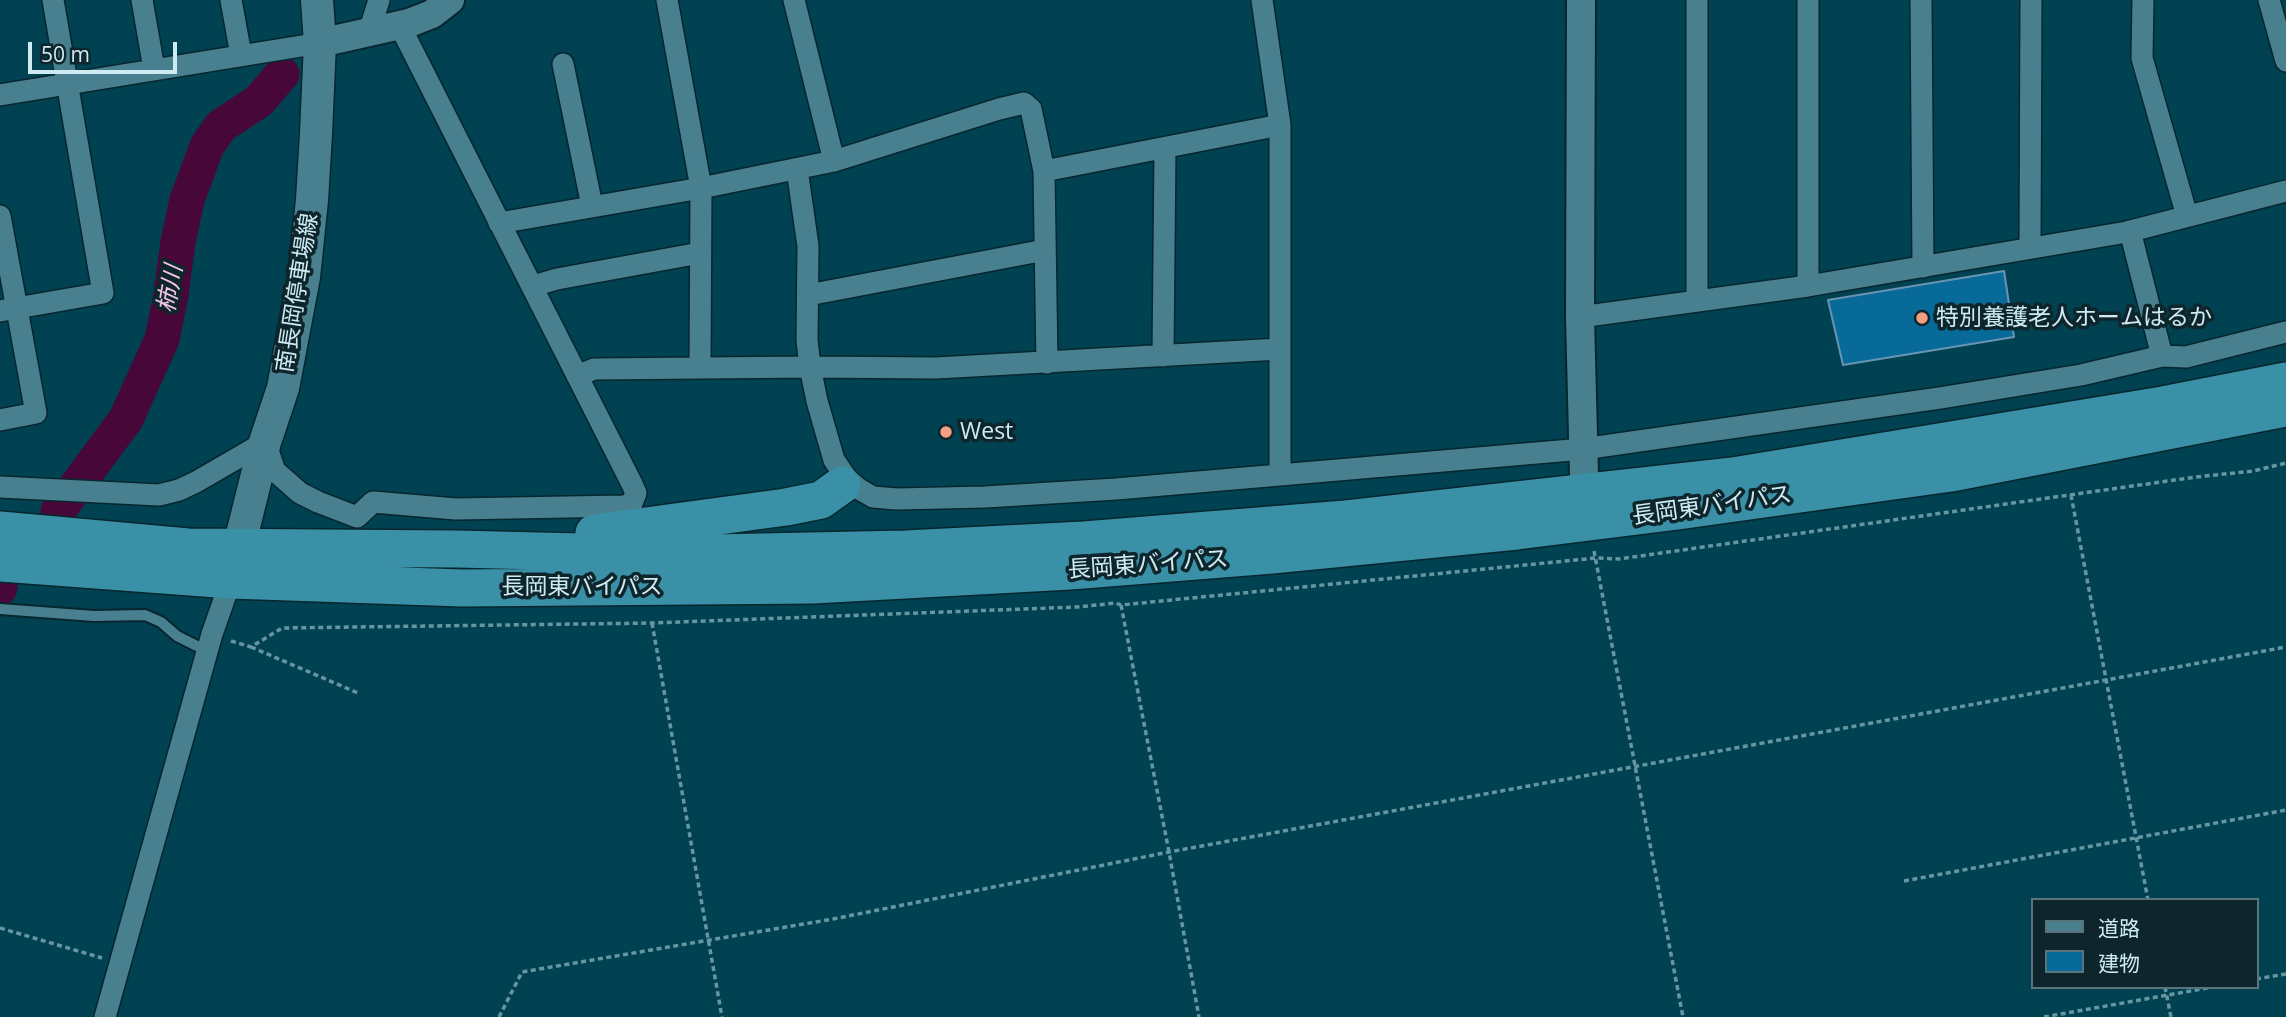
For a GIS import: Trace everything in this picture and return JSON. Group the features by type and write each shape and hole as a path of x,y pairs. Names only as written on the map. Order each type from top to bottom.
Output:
{"highway":[{"path":"2225,394 2286,372"},
{"name":"長岡東バイパス","path":"0,530 188,547 235,563 333,548 664,554 772,553 1084,540 1261,527 1733,476 2225,394 2286,381"},
{"name":"長岡東バイパス","path":"0,563 235,563 462,588 777,585 952,579 1258,556 1517,531 1678,511 1951,473 2286,408"},
{"path":"1951,473 2166,447 2286,425"},
{"path":"457,549 786,507 821,500 844,482"}],"main road":[{"name":"南長岡停車場線","path":"235,563 265,442 283,388 304,277 312,200 320,43 317,0"}],"street":[{"path":"8,309 103,293 53,0"},
{"path":"142,0 154,69"},
{"path":"231,0 241,55"},
{"path":"369,32 379,0"},
{"path":"0,95 320,43 400,26 432,13 450,0"},
{"path":"667,0 701,188 699,368"},
{"path":"794,0 834,161"},
{"path":"1262,0 1280,125 1280,475"},
{"path":"1581,0 1580,317 1584,462"},
{"path":"1697,0 1697,301"},
{"path":"1808,0 1808,286"},
{"path":"1921,0 1923,267"},
{"path":"2030,247 2031,0"},
{"path":"2143,0 2142,58 2187,216"},
{"path":"2269,0 2286,61"},
{"path":"333,548 357,517 373,502 456,509 624,506 632,503 635,494 533,286 400,26"},
{"path":"563,64 592,206"},
{"path":"499,223 701,188 834,161 1024,103 1031,109 1044,171 1046,363"},
{"path":"1044,171 1280,125"},
{"path":"1163,356 1165,149"},
{"path":"797,169 808,246 807,340 817,401 834,460 844,482 873,497 897,499 1011,496 1280,475 1584,462 2081,375 2162,356 2186,357 2286,332"},
{"path":"1580,317 1808,286 2130,231 2286,191"},
{"path":"0,216 8,309 36,413 0,420"},
{"path":"2130,231 2162,356"},
{"path":"808,295 1045,250"},
{"path":"533,286 556,279 700,253"},
{"path":"577,376 594,369 911,368 1280,349"},
{"path":"0,487 159,495 179,490 265,442 275,471 300,493 357,517"},
{"path":"105,1017 235,563"}],"lane":[{"path":"0,609 94,616 145,615 161,622 177,636 210,643"}],"path":[{"path":"251,647 282,628 652,622 1077,607 1115,603 1121,606 1596,558 1619,559 2253,471 2286,463"},
{"path":"2071,495 2148,898"},
{"path":"1591,542 1684,1017"},
{"path":"1121,606 1170,852 1199,1017"},
{"path":"652,622 722,1017"},
{"path":"210,643 251,647 358,693"},
{"path":"499,1017 522,972 859,914 1170,852 2286,647"},
{"path":"1904,881 2286,810"},
{"path":"0,928 121,964"},
{"path":"2258,979 2286,974"},
{"path":"2165,989 2171,1017"},
{"path":"2044,1017 2203,989"}],"building":[{"name":"特別養護老人ホームはるか","path":"2004,271 2014,337 1843,365 1828,300"}],"waterway":[{"name":"柿川","path":"58,511 126,419 162,339 187,200 207,146 221,126 259,101 282,74"}],"place":[{"name":"特別養護老人ホームはるか","path":"1922,318"},
{"name":"West","path":"946,432"}]}
